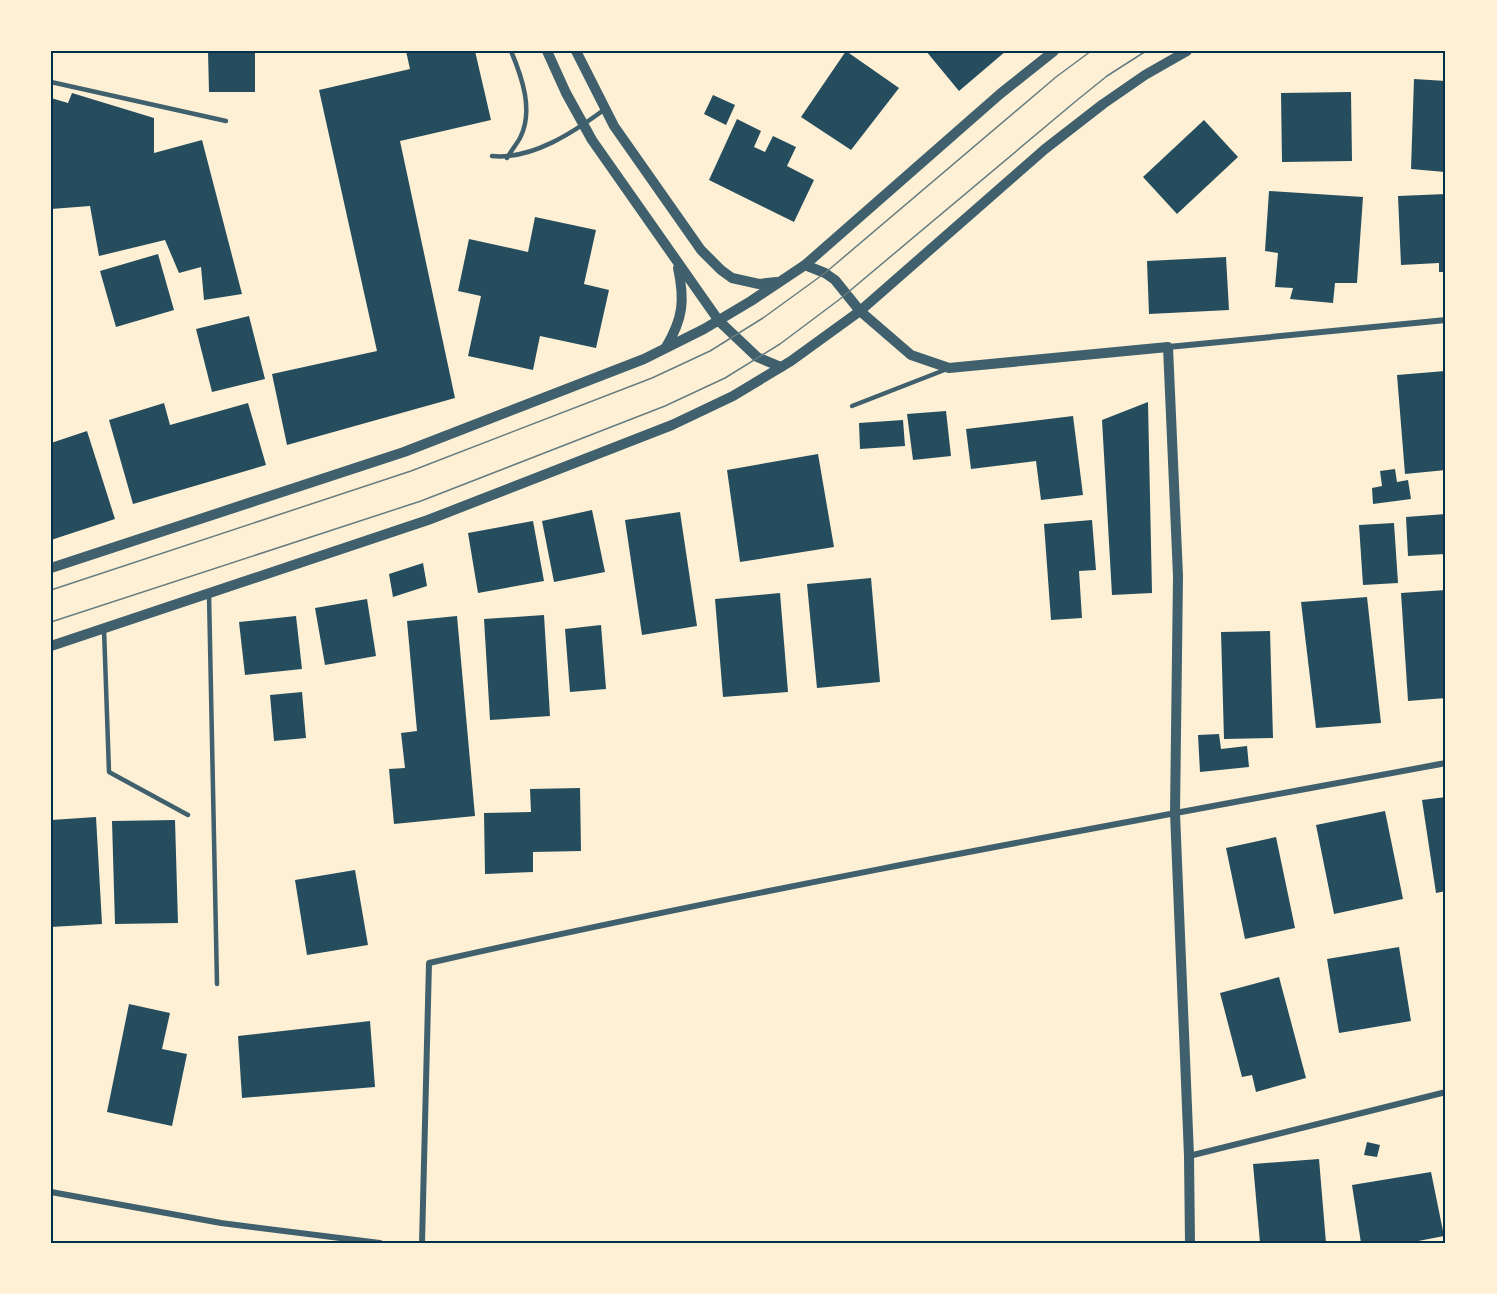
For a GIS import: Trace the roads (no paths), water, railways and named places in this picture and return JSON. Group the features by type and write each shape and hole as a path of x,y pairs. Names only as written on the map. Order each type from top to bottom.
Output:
{"street":[{"path":"547,51 566,93 592,140 719,321 757,357 781,367"},
{"path":"576,51 614,126 701,250 732,278 759,285 779,282"},
{"path":"51,568 404,452 665,349 719,321 805,265 1054,51"},
{"path":"51,646 428,520 672,425 733,396 781,367 860,312 1053,143 1145,75 1187,51"},
{"path":"665,349 677,330 681,310 683,291 677,262"},
{"path":"805,265 835,280 860,312 911,355 949,368 1446,320"},
{"path":"1168,347 1178,576 1175,813 1189,1156 1190,1243"},
{"path":"422,1243 429,963 603,923 778,888 1446,763"},
{"path":"1189,1156 1446,1092"},
{"path":"51,1192 222,1223 380,1243"}],"lane":[{"path":"507,158 520,137 525,119 524,89 511,51"},
{"path":"51,82 226,120"},
{"path":"492,156 507,158 553,142 583,125 604,109"},
{"path":"852,405 949,368"},
{"path":"209,592 217,984"},
{"path":"104,629 109,772 188,815"}],"tram line":[{"path":"51,590 411,471 652,378 710,351 763,318 825,273 1056,77 1091,51"},
{"path":"51,622 421,501 665,406 725,378 780,344 840,299 1076,101 1107,76 1146,51"}]}
